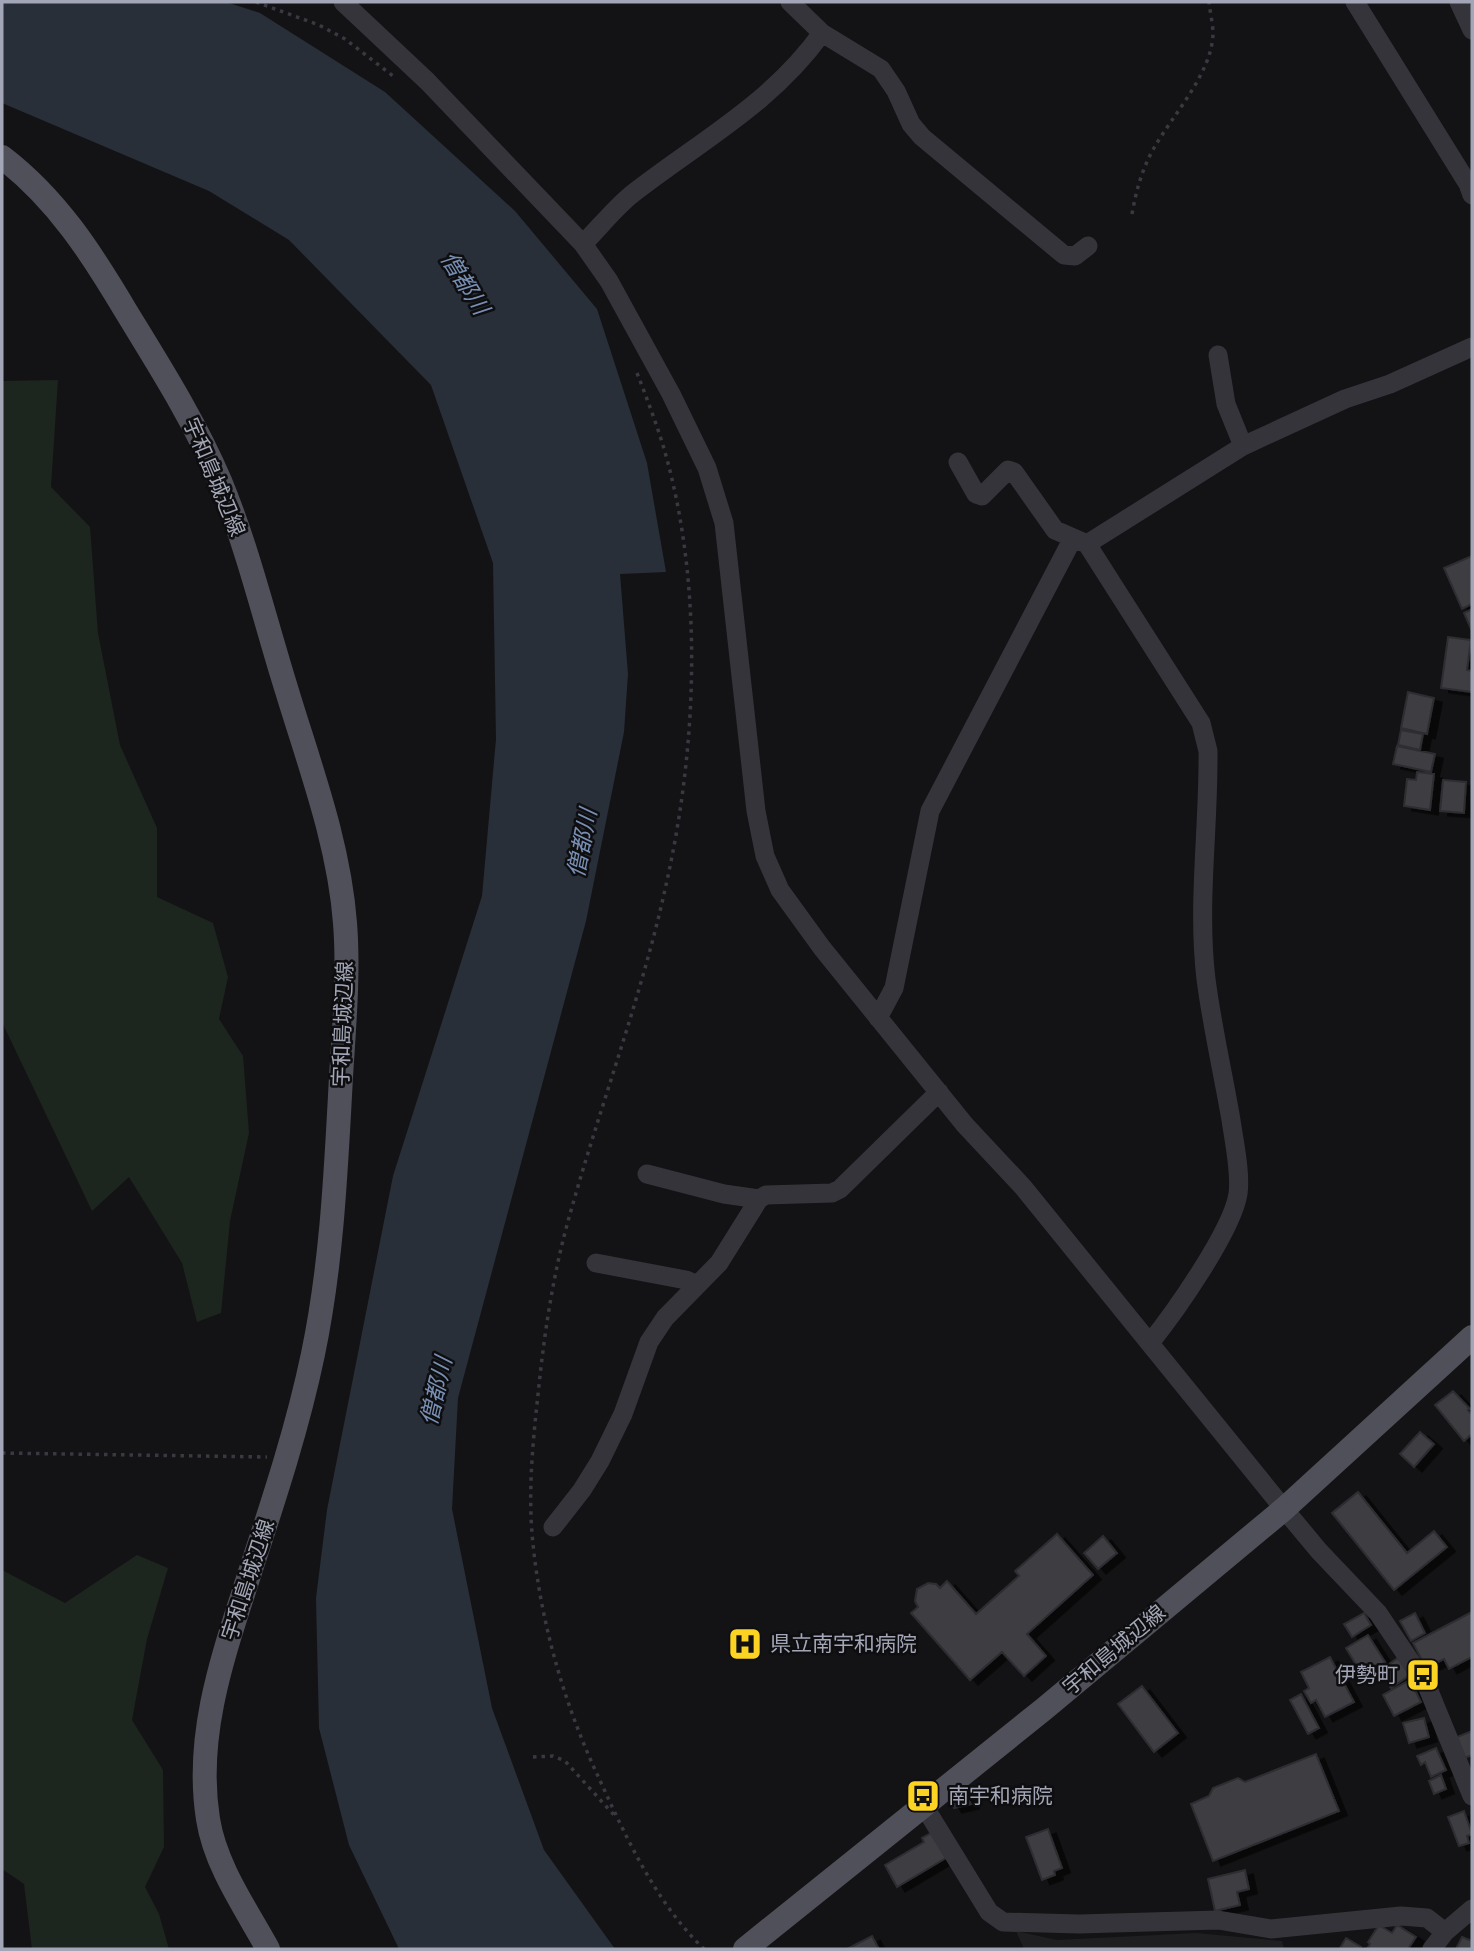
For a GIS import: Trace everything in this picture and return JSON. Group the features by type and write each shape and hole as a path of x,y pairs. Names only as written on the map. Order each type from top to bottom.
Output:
{"main road":[{"name":"宇和島城辺線","path":"2,157 55,204 89,249 185,408 219,478 244,546 328,824 341,877 346,929 337,1153 326,1267 313,1352 287,1457 218,1672 205,1751 208,1823 224,1867 268,1949"},
{"name":"宇和島城辺線","path":"745,1949 924,1806 1284,1509 1472,1337"}],"street":[{"path":"344,2 426,81 583,244 609,281 671,394 707,468 724,523 756,811 765,856 780,890 821,948 965,1125 1023,1187 1284,1509 1378,1613 1427,1686 1472,1796"},
{"path":"791,2 822,33 881,69 896,91 911,124 922,137 1064,255 1074,256 1088,246"},
{"path":"1355,2 1462,174 1472,195"},
{"path":"1459,2 1472,30"},
{"path":"583,244 629,197 746,113 803,59 822,33"},
{"path":"878,1018 894,988 930,811 1080,541 1243,446 1345,399 1390,384 1472,347"},
{"path":"1218,355 1226,404 1243,446"},
{"path":"958,462 976,494 982,496 1007,470 1014,472 1055,530 1080,541 1201,723 1208,751 1203,941 1206,980 1235,1144 1238,1192 1232,1216 1219,1241 1167,1322 1150,1343"},
{"path":"553,1527 582,1490 600,1461 622,1414 649,1342 665,1318 719,1263 759,1199 766,1195 832,1193 840,1189 939,1092"},
{"path":"647,1174 724,1194 759,1199"},
{"path":"596,1263 686,1280 697,1285"},
{"path":"924,1806 989,1912 1003,1922 1079,1924 1218,1920 1271,1929 1401,1916 1427,1918 1445,1931"},
{"path":"1432,1949 1445,1931 1472,1909"}],"path":[{"path":"256,2 319,25 345,39 395,78"},
{"path":"1132,214 1137,186 1153,149 1206,62 1213,35 1209,2"},
{"path":"635,368 669,467 681,533 690,604 692,691 682,794 667,884 636,998 567,1227 552,1290 531,1478 533,1543 546,1625 588,1754 616,1816 653,1883 690,1935 704,1949"},
{"path":"2,1453 287,1457"},
{"path":"533,1756 553,1756 565,1761 576,1776 616,1816"}],"shaded area":[{"path":"58,380 51,487 90,527 98,633 120,745 157,828 157,897 213,923 228,977 219,1019 243,1056 249,1133 230,1221 221,1313 197,1322 182,1263 129,1177 92,1211 2,1022 2,381"},
{"path":"137,1555 168,1568 147,1639 132,1720 163,1770 164,1847 145,1887 159,1914 169,1949 32,1949 24,1884 2,1869 2,1570 65,1603"},
{"path":"1016,1931 1057,1940 1196,1933 1282,1941 1284,1949 1024,1949"}],"water":[{"name":"僧都川","path":"2,2 226,2 260,13 385,92 515,211 597,309 647,463 666,572 620,574 628,674 624,732 586,921 458,1398 452,1509 492,1708 544,1850 615,1949 399,1949 349,1845 319,1728 316,1598 327,1510 393,1176 482,896 496,739 493,563 431,385 289,240 209,191 2,103"}],"building":[{"path":"1472,556 1472,604 1462,609 1444,568"},
{"path":"1472,609 1472,631 1464,613"},
{"path":"1448,637 1471,640 1467,670 1472,671 1472,692 1441,688"},
{"path":"1408,692 1434,698 1427,734 1401,728"},
{"path":"1401,730 1423,734 1420,750 1398,745"},
{"path":"1397,746 1435,754 1431,772 1393,764"},
{"path":"1417,772 1434,774 1430,810 1404,806 1407,779 1416,780"},
{"path":"1443,780 1466,782 1464,813 1440,811"},
{"path":"1453,1391 1470,1409 1468,1410 1472,1415 1472,1434 1464,1441 1435,1405"},
{"path":"1420,1432 1434,1444 1414,1467 1400,1454"},
{"path":"1358,1492 1407,1553 1434,1531 1447,1547 1394,1590 1332,1513"},
{"path":"1057,1534 1093,1575 1027,1634 1046,1656 1024,1676 1002,1652 970,1680 911,1613 918,1607 915,1601 917,1589 928,1583 936,1584 940,1588 947,1581 976,1614 1019,1576 1015,1571"},
{"path":"1103,1536 1117,1553 1098,1569 1084,1553"},
{"path":"1472,1612 1472,1657 1449,1669 1444,1659 1426,1668 1413,1643"},
{"path":"1364,1613 1371,1625 1352,1637 1344,1624"},
{"path":"1415,1613 1425,1633 1411,1641 1400,1621"},
{"path":"1368,1635 1385,1662 1363,1676 1346,1648"},
{"path":"1330,1657 1354,1702 1325,1717 1316,1700 1311,1703 1304,1691 1309,1688 1301,1672"},
{"path":"1398,1658 1410,1675 1391,1688 1383,1676 1379,1678 1376,1673"},
{"path":"1410,1680 1421,1702 1394,1716 1383,1695"},
{"path":"1142,1686 1178,1733 1154,1752 1118,1704"},
{"path":"1301,1694 1319,1728 1308,1734 1290,1700"},
{"path":"1424,1718 1429,1737 1409,1743 1403,1723"},
{"path":"1472,1731 1472,1755 1465,1758 1457,1737"},
{"path":"1436,1748 1446,1770 1431,1777 1425,1762 1421,1765 1417,1756"},
{"path":"1316,1754 1339,1811 1213,1861 1191,1804 1209,1796 1213,1788 1238,1778 1245,1782"},
{"path":"1441,1775 1446,1789 1434,1794 1429,1781"},
{"path":"965,1794 971,1804 954,1808 951,1803"},
{"path":"1464,1811 1472,1834 1467,1836 1469,1843 1459,1846 1448,1817"},
{"path":"1048,1829 1062,1868 1054,1871 1055,1875 1042,1880 1026,1837"},
{"path":"931,1833 946,1858 897,1887 885,1865 924,1842 922,1838"},
{"path":"1245,1870 1249,1889 1237,1892 1240,1905 1215,1911 1208,1879"},
{"path":"1379,1925 1392,1933 1397,1925 1416,1937 1408,1949 1367,1949 1370,1944 1368,1942"},
{"path":"872,1936 879,1949 847,1949"},
{"path":"1462,1937 1472,1941 1472,1949 1456,1949"},
{"path":"1346,1938 1361,1947 1360,1949 1340,1948"}],"place":[{"name":"県立南宇和病院","path":"745,1644"},
{"name":"伊勢町","path":"1423,1675"},
{"name":"南宇和病院","path":"923,1796"}]}
